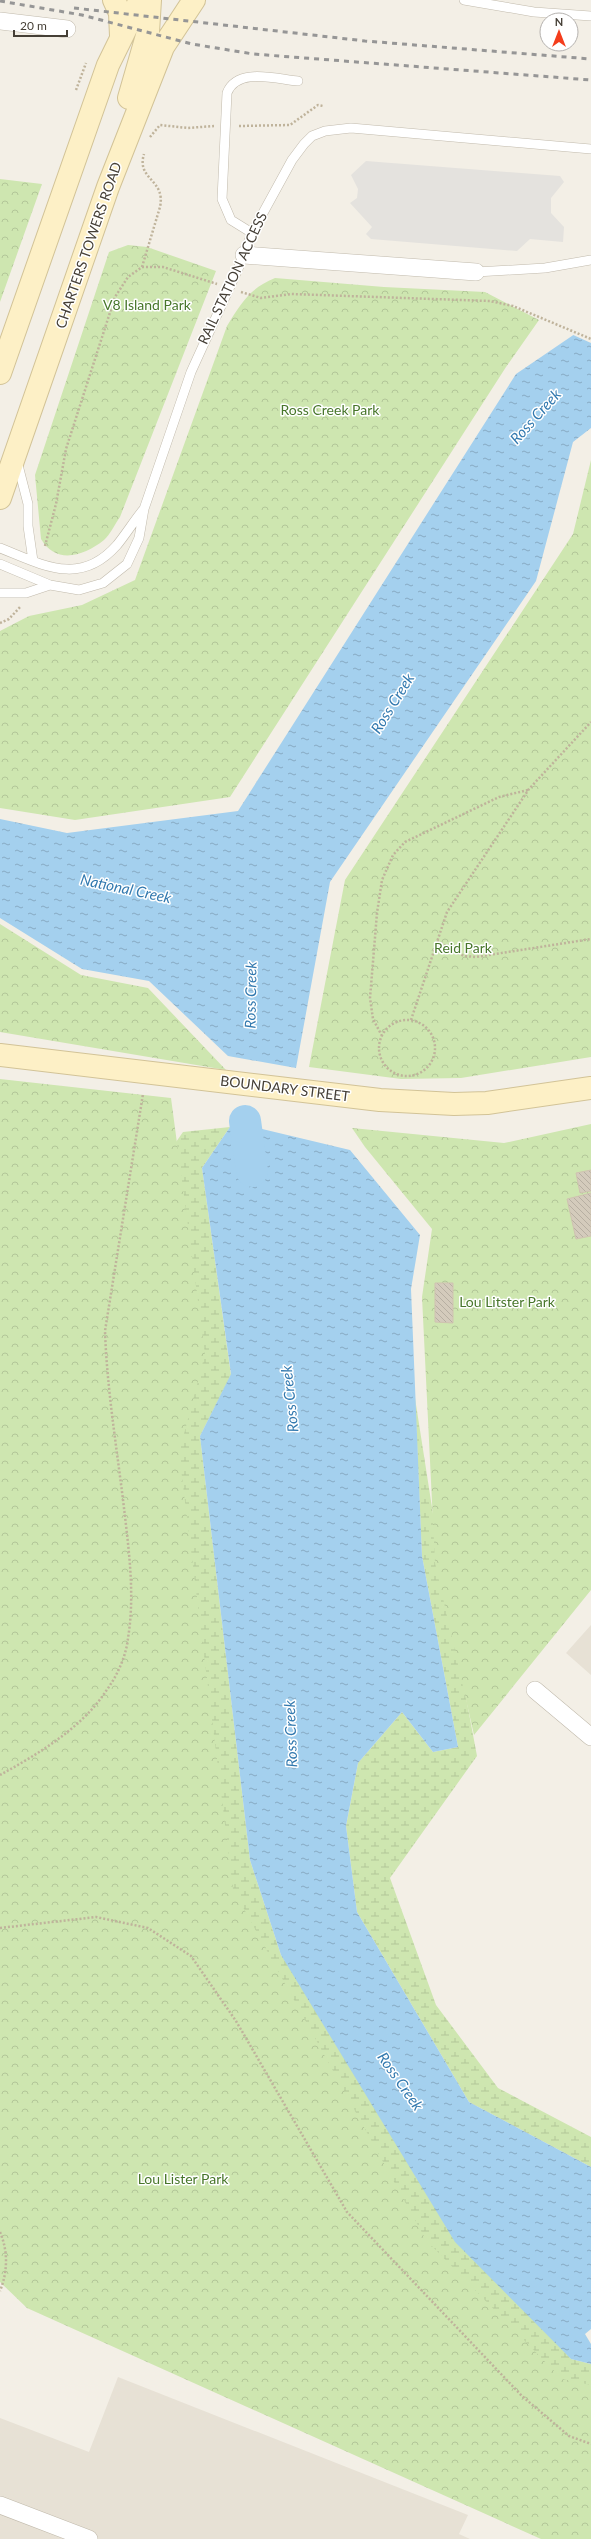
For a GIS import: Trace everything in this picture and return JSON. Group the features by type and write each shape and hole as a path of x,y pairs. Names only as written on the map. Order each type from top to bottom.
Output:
{"main road":[{"path":"114,0 120,13 121,36"},
{"path":"0,373 108,65 140,0"},
{"path":"108,187 120,132 148,32 150,0"},
{"name":"CHARTERS TOWERS ROAD","path":"0,498 108,187 164,47 194,0"},
{"name":"BOUNDARY STREET","path":"0,1055 380,1100 487,1103 591,1088"},
{"name":"BOUNDARY STREET","path":"570,1091 591,1084"}],"street":[{"path":"0,21 67,29"},
{"path":"244,255 476,272"},
{"path":"535,1690 591,1737"},
{"path":"0,2504 89,2539"}],"lane":[{"path":"464,0 534,12 591,16"},
{"path":"252,233 231,220 223,207 221,188 227,93 235,81 252,77 298,81"},
{"name":"RAIL STATION ACCESS","path":"0,564 50,585 72,590 88,589 114,576 126,564 139,538 144,509 191,372 244,255 252,233 296,153 312,136 325,131 351,128 591,149"},
{"path":"476,272 545,268 591,260"},
{"path":"15,454 28,504 28,526 36,562"},
{"path":"0,548 59,570 75,570 93,564 119,543 144,509"},
{"path":"0,593 26,593 50,585"}],"path":[{"path":"149,139 160,125 188,128 290,125 318,105 323,106"},
{"path":"142,267 162,198 159,188 144,170 142,162 145,151"},
{"path":"36,562 56,504 66,449 114,297 128,276 142,267 164,267 261,298 291,294 484,300 513,306 591,339"},
{"path":"0,623 18,612 26,593"},
{"path":"412,1020 447,912 529,790 591,722"},
{"path":"382,1036 394,1023 412,1020 428,1029 433,1036 435,1055 425,1070 407,1076 389,1070 380,1054 382,1036 373,1018 370,998 376,913 382,880 393,854 405,842 499,796 529,790"},
{"path":"438,941 464,956 476,957 591,939"},
{"path":"0,1775 71,1729 90,1711 106,1691 117,1671 128,1638 130,1554 106,1365 105,1331 143,1094"},
{"path":"0,1928 96,1917 148,1928 191,1956 236,2021 347,2212 522,2396 570,2436 591,2444"},
{"path":"0,2232 5,2244 6,2267 0,2291"}],"shaded area":[{"path":"366,161 560,176 564,182 551,198 551,213 564,227 563,242 530,239 517,251 371,239 366,234 372,227 350,203 357,198 358,189 351,175"},
{"path":"591,1625 591,1675 566,1653"},
{"path":"118,2377 468,2515 459,2534 470,2539 0,2539 0,2418 89,2452"}],"green space":[{"path":"0,179 42,184 0,302"},
{"name":"V8 Island Park","path":"128,245 147,247 216,271 120,517 106,538 96,546 79,554 62,555 47,547 41,539 35,475 109,252"},
{"name":"Ross Creek Park","path":"275,278 384,287 485,292 539,320 506,367 230,797 75,820 0,808 0,631 29,616 82,605 135,580 227,326 247,297 259,286"},
{"name":"Reid Park","path":"591,460 591,1057 461,1078 401,1079 309,1067 345,880 573,534"},
{"path":"0,924 81,975 148,988 226,1070 0,1032"},
{"name":"Lou Lister Park","path":"0,1079 171,1098 205,1354 179,1453 233,1889 426,2240 562,2379 591,2385 591,2539 541,2539 27,2308 0,2282"},
{"name":"Lou Litster Park","path":"591,1124 591,1590 474,1735 435,1563 422,1297 432,1229 365,1147 352,1128 504,1143"},
{"path":"230,1127 202,1168 231,1375 200,1436 250,1860 281,1955 571,2359 591,2364 591,2417 0,1831 156,1434 160,1165 183,1132"},
{"path":"415,1398 440,1559 477,1756 390,1878 436,2005 498,2088 591,2137 591,2167 469,2102 357,1912 346,1826 358,1763 402,1712 433,1752 458,1747 422,1556"}],"water":[{"name":"National Creek","path":"591,323 591,428 573,442 536,581 330,882 296,1068 228,1056 149,981 82,969 0,918 0,819 67,833 238,811 516,374"},
{"path":"230,1127 258,1128 350,1150 420,1235 411,1289 422,1556 458,1747 433,1752 402,1712 358,1763 346,1826 357,1912 469,2102 591,2167 591,2329 585,2334 591,2344 591,2364 571,2359 455,2242 281,1955 250,1860 200,1436 231,1374 202,1168"}],"pier":[{"path":"590,321 591,343 571,334"}],"building":[{"path":"591,1170 591,1191 580,1193 576,1173"},
{"path":"591,1193 591,1236 576,1239 567,1199"},
{"path":"435,1283 453,1283 453,1323 435,1322"}],"waterway":[{"name":"Ross Creek","path":"245,1121 252,1171"}],"railway":[{"path":"0,1 82,15 192,44 253,54 591,80"},
{"path":"74,8 365,41 591,59"}]}
